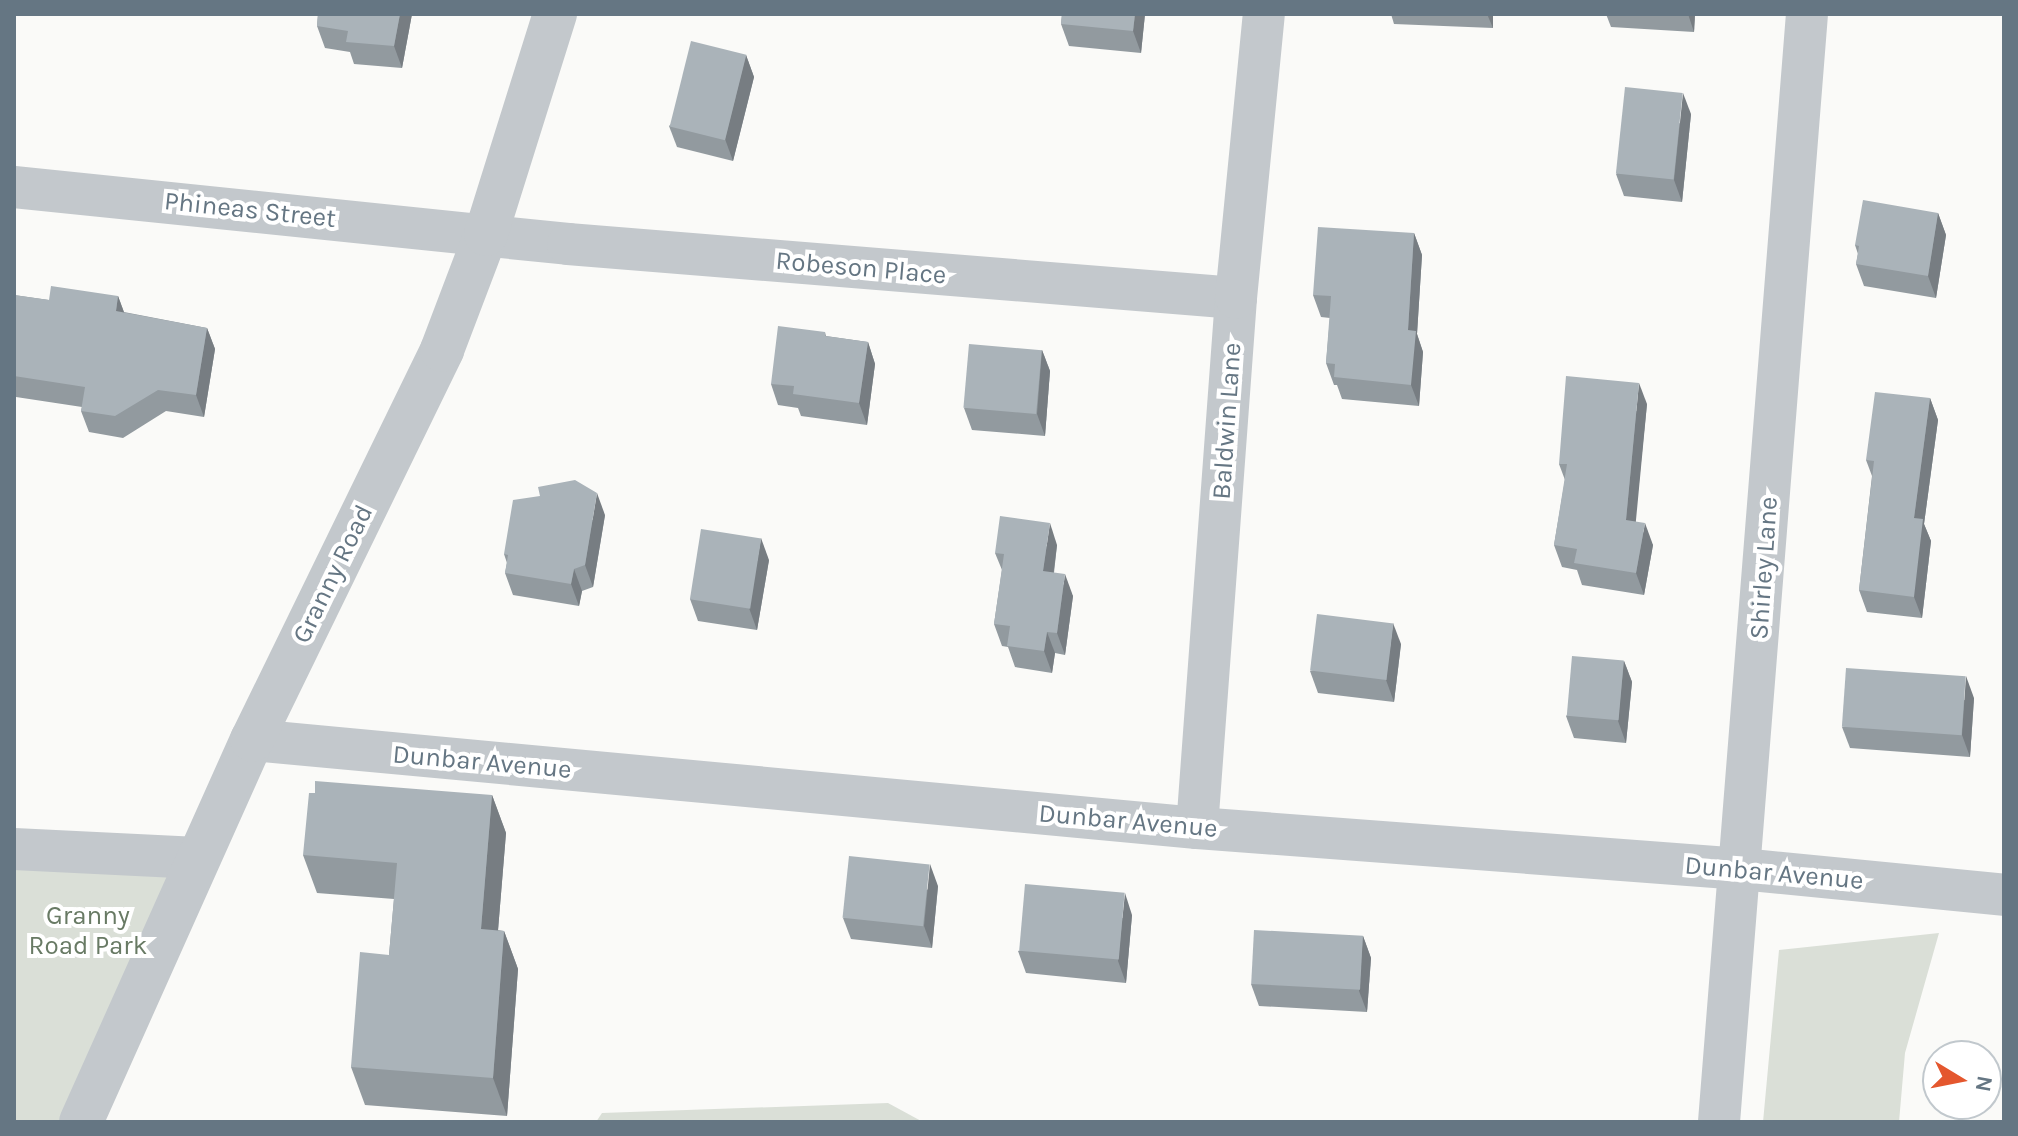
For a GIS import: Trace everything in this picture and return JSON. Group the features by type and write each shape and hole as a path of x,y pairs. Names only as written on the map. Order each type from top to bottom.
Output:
{"street":[{"name":"Granny Road","path":"81,1122 252,740 442,350 486,234 555,14"},
{"name":"Baldwin Lane","path":"1197,828 1236,298 1264,14"},
{"name":"Shirley Lane","path":"1719,1122 1807,14"},
{"name":"Phineas Street","path":"14,187 486,234"},
{"name":"Robeson Place","path":"486,234 568,244 1236,298"},
{"name":"Dunbar Avenue","path":"252,740 1197,828 1741,869 2004,895"},
{"path":"14,849 198,858"}],"green space":[{"name":"Granny Road Park","path":"14,849 198,858 89,1122 14,1122"},
{"path":"1939,933 1905,1053 1899,1122 1763,1122 1779,950"},
{"path":"888,1103 923,1122 596,1122 602,1113"}],"building":[{"path":"318,14 400,14 394,46 346,42 348,31 317,26"},
{"path":"1062,14 1135,14 1133,31 1061,24"},
{"path":"691,41 746,55 725,140 670,126"},
{"path":"1625,87 1683,93 1674,180 1616,174"},
{"path":"1863,200 1938,213 1928,276 1856,264 1859,246 1855,245"},
{"path":"1318,227 1414,233 1408,330 1416,331 1411,385 1334,377 1335,364 1326,363 1331,296 1313,295"},
{"path":"51,286 118,296 116,311 207,328 196,395 158,390 115,416 81,411 85,387 14,376 14,295 49,300"},
{"path":"778,326 868,342 859,403 793,394 794,386 771,384"},
{"path":"969,344 1042,350 1036,414 963,408"},
{"path":"1566,376 1639,383 1626,520 1645,523 1636,573 1574,563 1577,549 1554,545 1567,464 1559,464"},
{"path":"1875,392 1930,398 1914,518 1923,519 1914,597 1859,590 1874,461 1866,460"},
{"path":"575,480 597,493 585,565 574,569 571,584 505,573 508,555 504,554 513,500 540,496 538,487"},
{"path":"1000,516 1050,523 1043,571 1065,574 1057,633 1047,632 1044,651 1007,646 1010,626 994,624 1004,554 995,553"},
{"path":"701,529 761,539 750,609 690,599"},
{"path":"1317,614 1393,623 1386,680 1310,671"},
{"path":"1572,656 1624,661 1619,720 1567,716"},
{"path":"1846,668 1966,676 1962,735 1842,727"},
{"path":"315,781 492,795 481,929 504,931 493,1078 351,1067 360,952 389,955 397,863 303,855 309,793 315,793"},
{"path":"849,856 930,864 923,926 843,918"},
{"path":"1025,884 1125,893 1119,959 1019,951"},
{"path":"1254,930 1363,936 1360,990 1251,984"}]}
